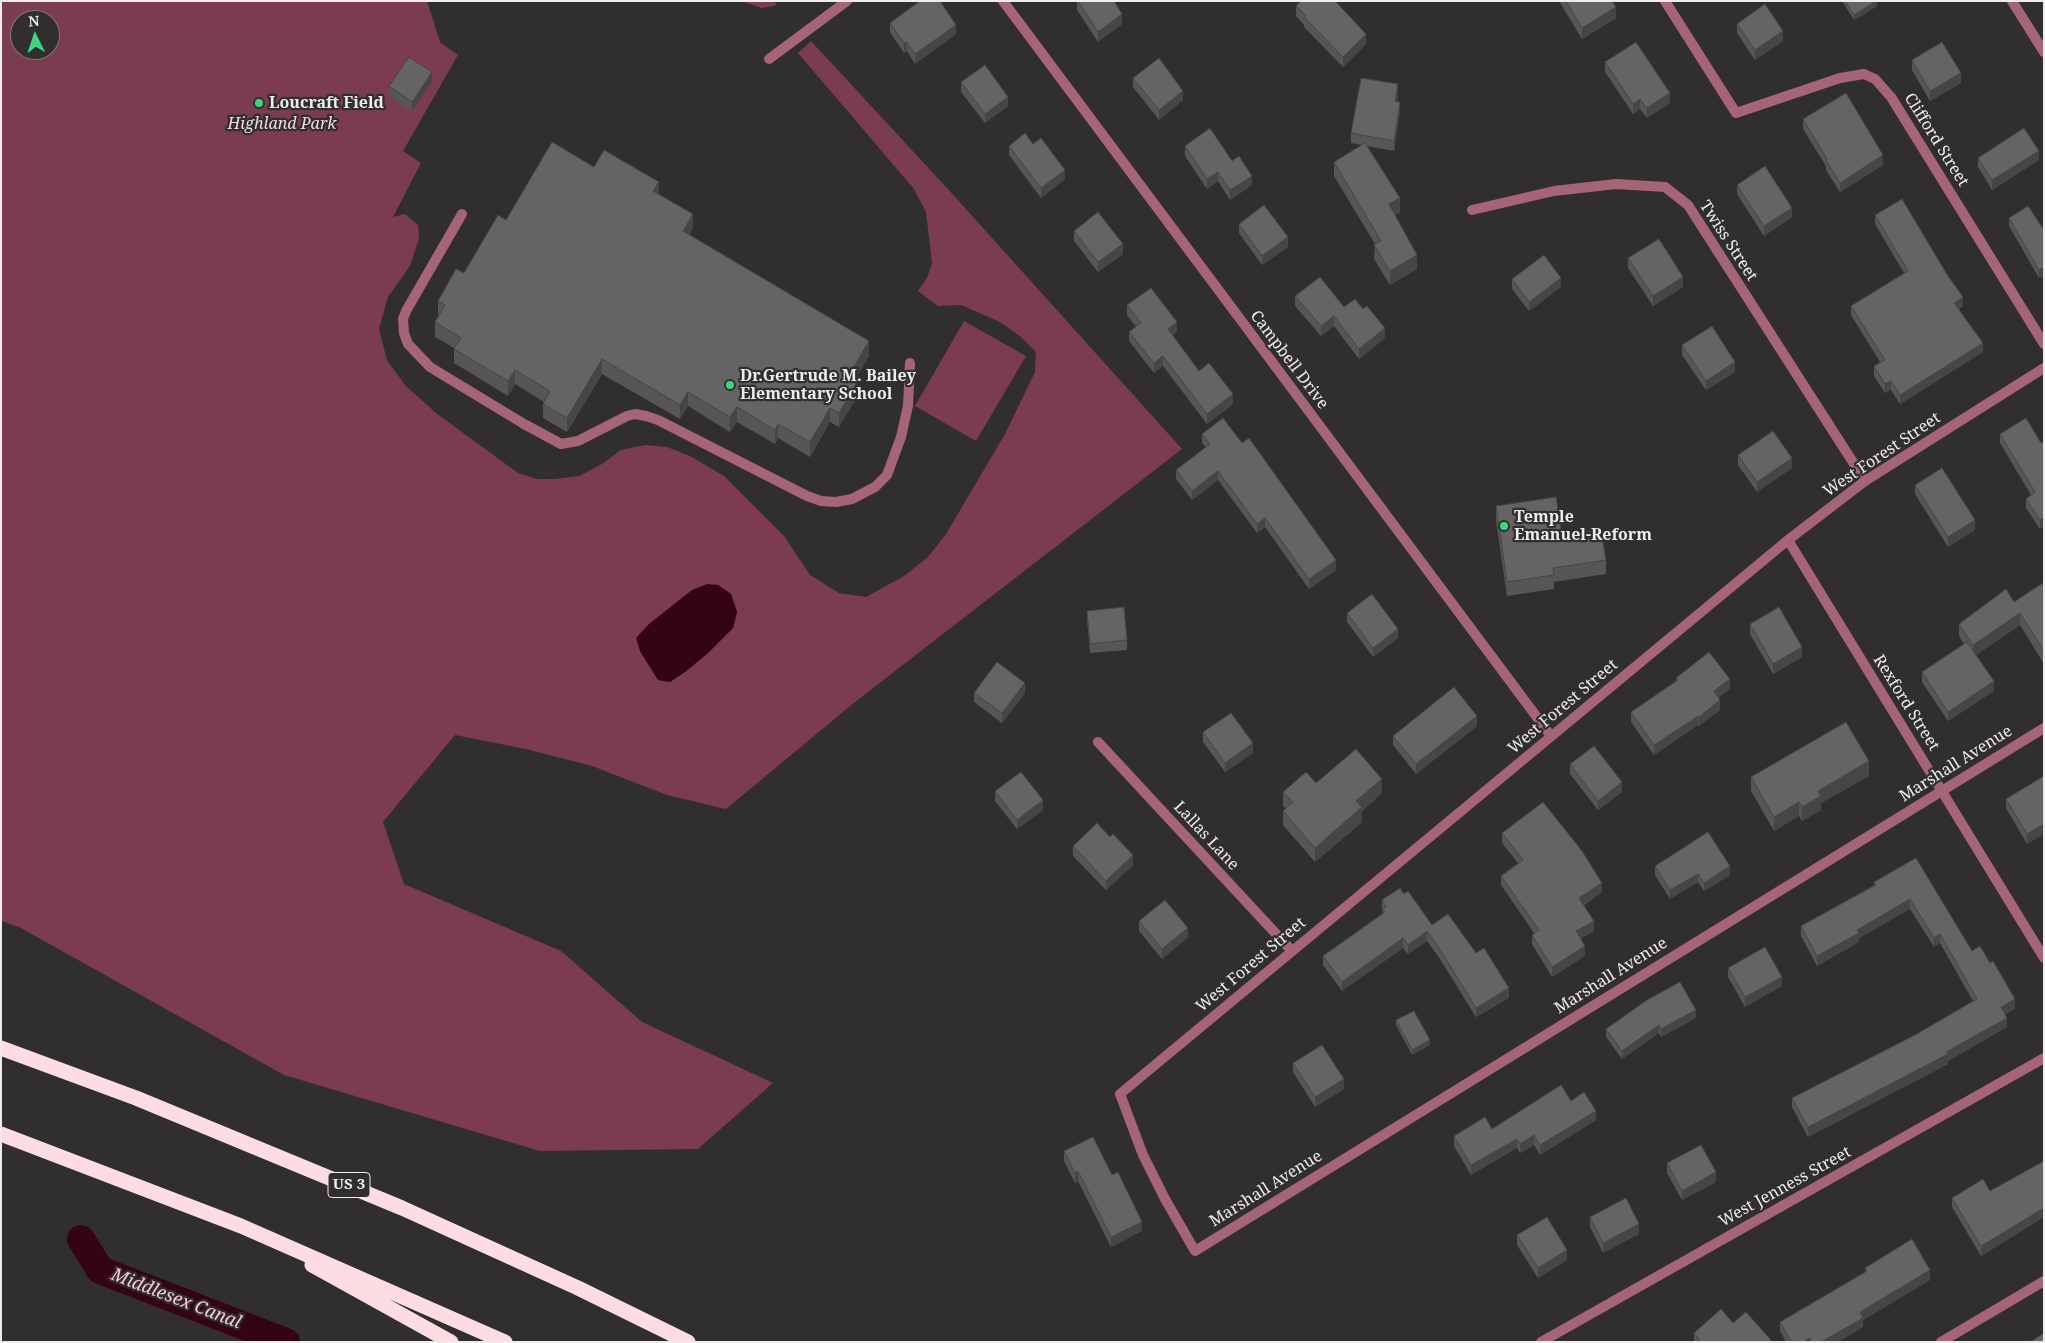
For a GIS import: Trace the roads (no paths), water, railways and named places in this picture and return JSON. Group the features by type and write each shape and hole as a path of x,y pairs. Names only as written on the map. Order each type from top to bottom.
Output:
{"highway":[{"name":"US 3","path":"1,1048 136,1098 376,1196 578,1288 688,1342"},
{"path":"1,1134 241,1226 505,1342"},
{"path":"241,1226 451,1342"}],"street":[{"path":"769,58 847,1"},
{"name":"Campbell Drive","path":"1003,1 1551,736"},
{"name":"Clifford Street","path":"1665,1 1736,113 1840,78 1864,74 1875,79 1891,97 2044,344"},
{"path":"2012,1 2044,52"},
{"name":"Twiss Street","path":"1472,210 1554,191 1616,184 1665,187 1688,205 1865,481"},
{"path":"462,214 406,311 403,319 404,333 408,344 430,367 524,424 561,444 578,440 626,416 635,414 646,416 658,420 808,496 821,501 836,502 852,499 875,486 887,475 901,438 908,406 910,363"},
{"name":"West Forest Street","path":"1120,1094 1788,540 1865,481 2044,368"},
{"name":"Rexford Street","path":"1788,540 2044,958"},
{"name":"Marshall Avenue","path":"1120,1094 1143,1155 1165,1199 1195,1251 2044,728"},
{"name":"Lallas Lane","path":"1098,742 1292,951"},
{"name":"West Jenness Street","path":"1541,1342 2044,1058"},
{"path":"1941,1342 2044,1281"}],"waterway":[{"name":"Middlesex Canal","path":"81,1239 100,1270 286,1342"}],"place":[{"name":"Loucraft Field","path":"259,103"},
{"name":"Dr.Gertrude M. Bailey Elementary School","path":"730,385"},
{"name":"Temple Emanuel-Reform","path":"1504,526"}],"park label":[{"name":"Highland Park","path":"282,124"}]}
